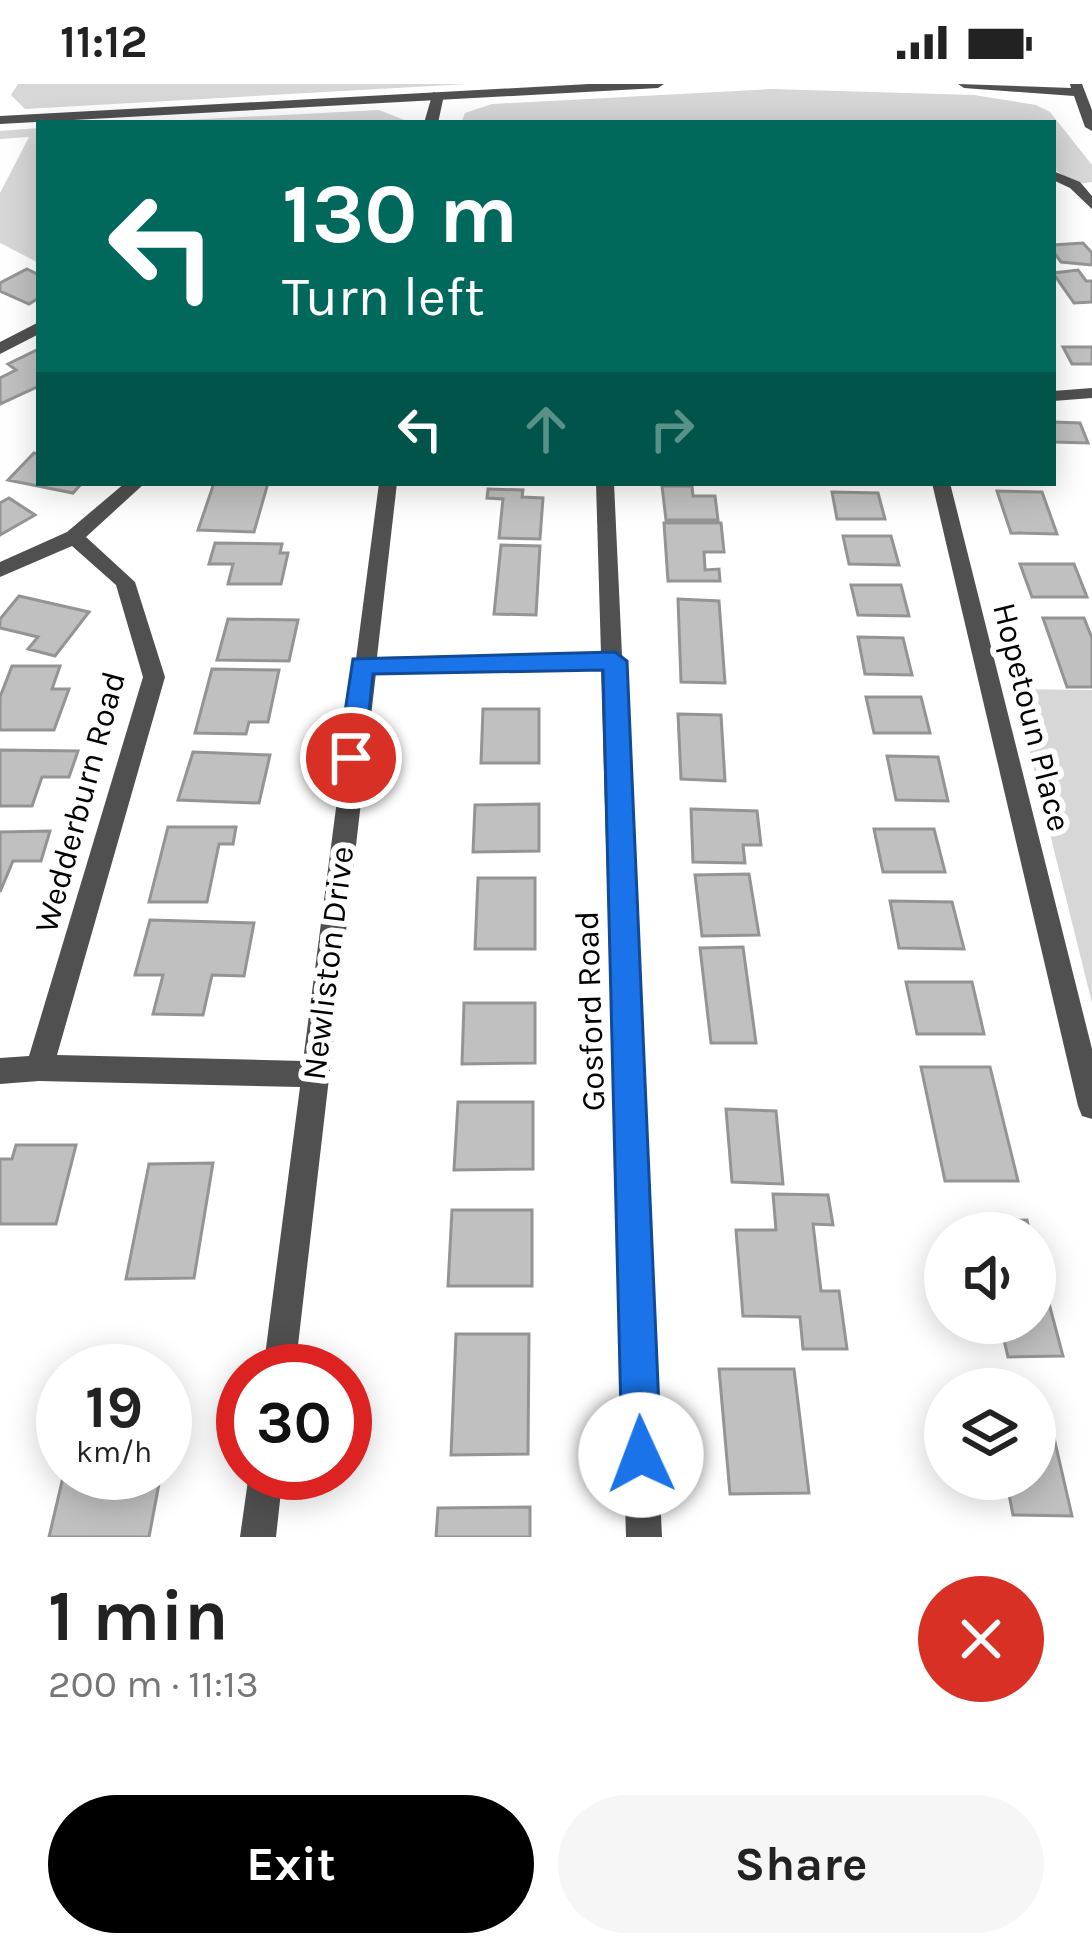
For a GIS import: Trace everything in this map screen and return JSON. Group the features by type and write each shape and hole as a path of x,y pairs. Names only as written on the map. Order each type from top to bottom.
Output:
{"street":[{"path":"0,120 658,84"},
{"path":"964,84 1077,88 1092,127"},
{"path":"432,120 438,94"},
{"path":"1056,176 1075,185 1092,205"},
{"path":"0,349 36,329"},
{"path":"1056,396 1092,393"},
{"path":"0,570 74,536 132,486"},
{"name":"Newliston Drive","path":"282,1344 388,486"},
{"name":"Gosford Road","path":"605,486 644,1537"},
{"name":"Hopetoun Place","path":"942,486 1092,1106"},
{"name":"Wedderburn Road","path":"39,1068 154,677 125,582 74,536"},
{"path":"362,665 615,661"},
{"path":"0,1071 315,1074"},
{"path":"258,1537 263,1500"}],"shaded area":[{"path":"18,84 468,84 25,109 11,95"},
{"path":"771,89 974,95 1036,105 1050,112 1092,165 1092,182 1077,184 1056,171 1056,120 462,120 465,113 492,104"},
{"path":"379,110 404,120 185,120"},
{"path":"36,128 36,261 0,243 0,193 29,137 0,139 0,131"},
{"path":"1014,689 1092,690 1092,1003"}],"building":[{"path":"1083,243 1092,253 1092,265 1061,262 1056,245"},
{"path":"27,269 36,274 36,300 29,304 0,291 0,283"},
{"path":"1078,270 1086,281 1092,281 1092,302 1074,303 1056,273"},
{"path":"1063,347 1092,347 1092,364 1072,364"},
{"path":"36,350 36,387 0,404 0,378 16,370 8,364"},
{"path":"1056,422 1080,423 1088,443 1056,442"},
{"path":"34,453 36,453 36,486 8,480"},
{"path":"38,486 79,486 73,493"},
{"path":"213,486 267,486 254,532 198,530"},
{"path":"662,486 692,486 693,496 715,496 718,520 666,520"},
{"path":"488,489 523,490 522,497 543,498 540,539 499,538 503,499 487,498"},
{"path":"997,491 1042,492 1057,534 1011,533"},
{"path":"832,492 878,493 885,519 837,519"},
{"path":"9,498 35,515 0,535 0,503"},
{"path":"664,523 721,523 724,552 704,552 705,570 719,569 720,581 668,581"},
{"path":"843,536 891,536 899,565 849,564"},
{"path":"215,543 282,544 280,553 288,553 281,584 228,584 233,564 209,564"},
{"path":"501,545 540,546 536,615 494,614"},
{"path":"1020,564 1074,564 1087,597 1032,597"},
{"path":"851,585 901,585 909,616 858,615"},
{"path":"19,596 89,612 55,656 28,649 38,637 0,628 0,619"},
{"path":"678,599 719,601 725,683 681,682"},
{"path":"1043,618 1084,618 1092,638 1092,687 1067,687"},
{"path":"228,619 298,620 289,661 217,660"},
{"path":"858,637 903,638 912,675 865,674"},
{"path":"12,666 60,666 52,689 69,689 54,730 0,730 0,697"},
{"path":"212,669 279,670 268,722 249,722 246,734 195,733"},
{"path":"866,697 921,697 930,733 874,733"},
{"path":"483,709 539,709 539,763 481,763"},
{"path":"678,714 721,715 725,781 681,779"},
{"path":"0,750 78,751 69,777 42,777 32,806 0,806"},
{"path":"193,752 270,755 259,803 178,800"},
{"path":"887,756 938,757 948,801 896,800"},
{"path":"539,804 539,851 473,852 475,805"},
{"path":"691,809 757,811 761,845 743,845 745,863 693,862"},
{"path":"168,827 236,827 233,844 219,844 207,902 149,902"},
{"path":"874,829 934,829 945,872 883,872"},
{"path":"50,831 41,861 13,861 0,892 0,832"},
{"path":"749,874 759,935 702,936 695,875"},
{"path":"478,878 535,878 535,949 475,949"},
{"path":"890,901 952,902 964,949 899,948"},
{"path":"150,920 254,923 244,976 212,975 203,1015 153,1014 163,975 135,975"},
{"path":"743,947 756,1043 711,1043 700,948"},
{"path":"906,982 972,982 984,1034 917,1034"},
{"path":"464,1003 535,1003 535,1063 462,1064"},
{"path":"921,1067 990,1067 1018,1181 945,1181"},
{"path":"458,1102 533,1102 533,1169 454,1170"},
{"path":"726,1109 776,1111 783,1184 732,1182"},
{"path":"16,1145 76,1145 56,1224 0,1224 0,1159 12,1159"},
{"path":"213,1163 194,1278 126,1279 149,1164"},
{"path":"773,1194 828,1195 833,1225 813,1224 821,1291 839,1291 847,1349 803,1349 800,1317 743,1316 736,1230 776,1230"},
{"path":"452,1210 532,1210 532,1286 448,1286"},
{"path":"1056,1330 1063,1356 1008,1357 1005,1344 1056,1344"},
{"path":"456,1334 529,1334 528,1454 451,1455"},
{"path":"719,1369 794,1369 809,1493 730,1494"},
{"path":"1056,1446 1072,1516 1013,1515 1010,1500 1056,1500"},
{"path":"58,1500 156,1500 149,1537 49,1537"},
{"path":"530,1507 530,1537 436,1537 438,1508"}],"route":[{"path":"351,758 362,665 615,661 641,1455"}]}
